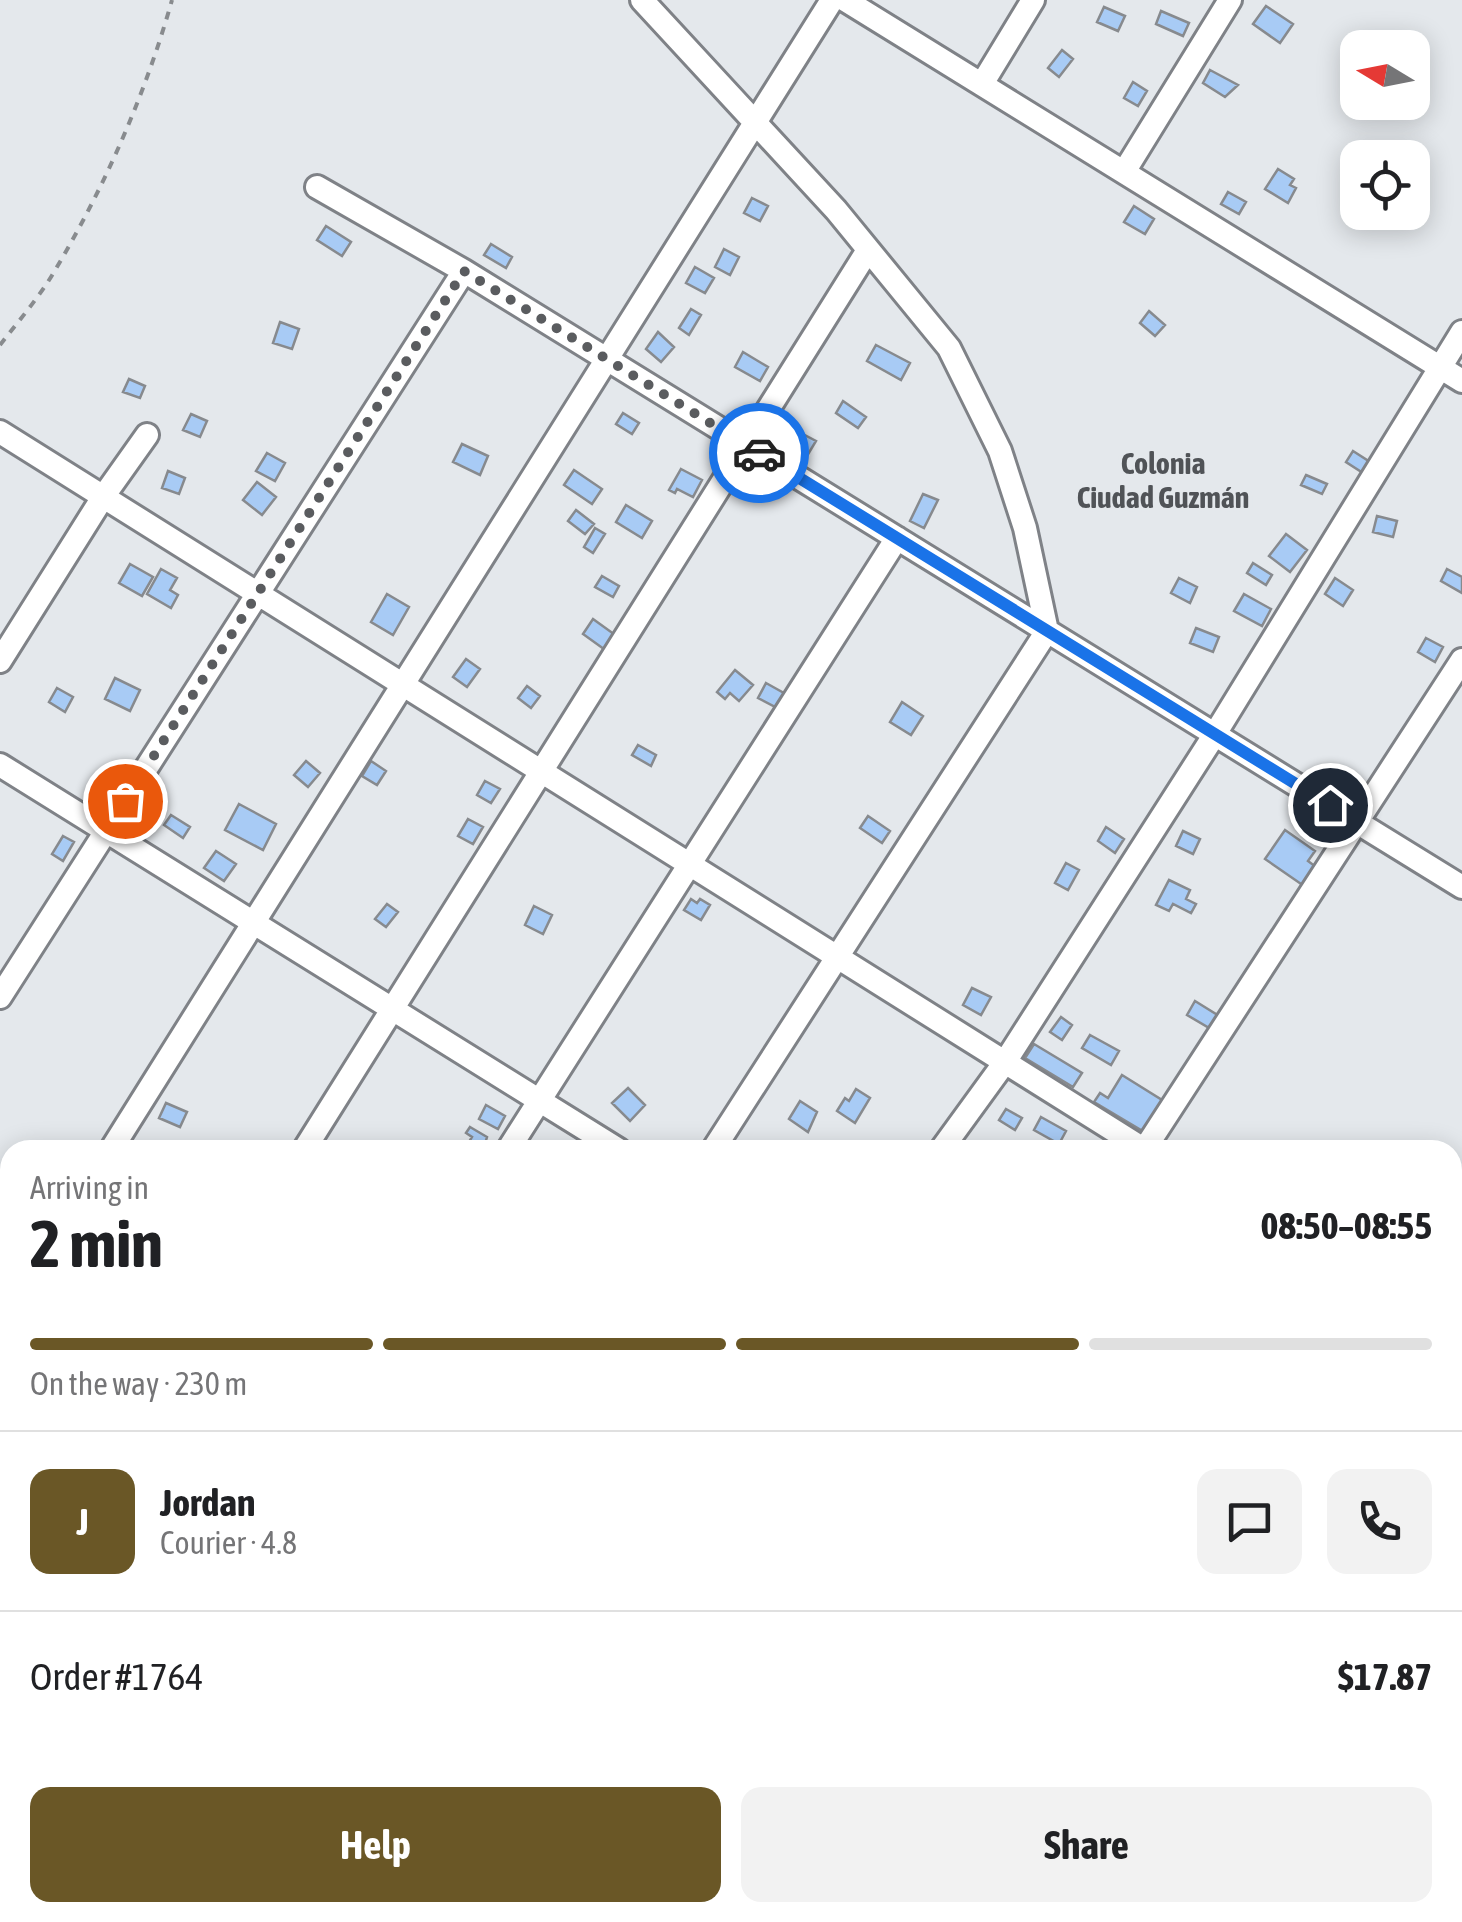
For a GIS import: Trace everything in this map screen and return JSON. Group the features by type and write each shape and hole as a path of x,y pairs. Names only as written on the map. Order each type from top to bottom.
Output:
{"street":[{"path":"642,0 868,250 949,348 1000,451 1025,528 1048,631 719,1140"},
{"path":"117,1140 832,0"},
{"path":"845,0 1462,381"},
{"path":"982,84 1033,0"},
{"path":"1124,172 1230,0"},
{"path":"317,187 464,271 1462,887"},
{"path":"310,1140 868,250"},
{"path":"0,997 464,271"},
{"path":"948,1140 1005,1062 1215,734 1462,332"},
{"path":"0,432 1128,1140"},
{"path":"0,661 103,497 147,435"},
{"path":"514,1140 898,538"},
{"path":"1151,1140 1462,660"},
{"path":"0,765 603,1140"}],"path":[{"path":"0,346 50,278 109,166 156,60 172,0"}],"building":[{"path":"1266,6 1293,24 1280,43 1253,24"},
{"path":"1104,7 1125,16 1118,31 1097,22"},
{"path":"1161,11 1189,23 1183,36 1156,24"},
{"path":"1062,50 1073,59 1059,77 1048,68"},
{"path":"1210,70 1238,85 1225,97 1203,83"},
{"path":"1133,82 1147,91 1138,106 1124,98"},
{"path":"1278,169 1294,179 1290,185 1296,188 1288,203 1265,189"},
{"path":"1228,192 1246,202 1239,214 1221,204"},
{"path":"752,198 768,206 760,221 744,213"},
{"path":"1134,206 1154,219 1145,234 1124,222"},
{"path":"326,226 351,242 342,256 317,240"},
{"path":"491,244 512,257 506,268 484,255"},
{"path":"724,249 739,257 730,275 715,267"},
{"path":"695,267 714,278 705,293 686,283"},
{"path":"691,309 701,315 689,335 679,328"},
{"path":"1149,311 1165,325 1155,336 1140,323"},
{"path":"280,322 299,329 292,349 273,343"},
{"path":"658,332 674,347 661,362 646,349"},
{"path":"876,345 910,363 901,380 867,361"},
{"path":"743,352 768,367 760,381 735,367"},
{"path":"129,379 145,386 140,398 123,392"},
{"path":"843,401 866,417 858,428 836,413"},
{"path":"623,413 639,423 632,434 616,424"},
{"path":"191,414 207,421 200,437 183,430"},
{"path":"799,432 816,441 807,456 791,446"},
{"path":"462,444 488,456 480,475 453,462"},
{"path":"1353,451 1370,462 1363,473 1346,462"},
{"path":"267,453 285,463 275,481 256,471"},
{"path":"681,469 702,480 693,497 677,489 675,493 669,490"},
{"path":"574,470 602,489 592,504 564,485"},
{"path":"168,471 185,478 179,494 162,488"},
{"path":"1306,475 1327,484 1322,494 1301,485"},
{"path":"257,482 276,497 262,515 243,500"},
{"path":"923,494 938,500 924,528 910,521"},
{"path":"626,505 652,521 642,538 616,522"},
{"path":"576,510 594,524 585,534 568,521"},
{"path":"1377,516 1397,521 1393,537 1373,532"},
{"path":"595,528 605,534 593,553 584,547"},
{"path":"1286,534 1307,550 1290,572 1269,556"},
{"path":"1253,563 1272,575 1266,585 1247,573"},
{"path":"130,564 153,577 142,596 119,583"},
{"path":"161,569 177,578 170,590 178,595 171,608 147,594"},
{"path":"1447,569 1462,577 1462,593 1441,581"},
{"path":"602,576 619,586 613,597 595,587"},
{"path":"1179,578 1197,587 1190,603 1171,593"},
{"path":"1335,578 1353,590 1343,606 1325,594"},
{"path":"387,594 409,607 393,635 371,622"},
{"path":"1244,594 1271,609 1262,626 1234,611"},
{"path":"593,619 618,637 608,652 583,634"},
{"path":"1196,628 1219,637 1213,652 1190,643"},
{"path":"1426,638 1443,647 1435,662 1418,652"},
{"path":"466,659 480,669 467,687 453,677"},
{"path":"735,670 753,685 739,701 730,693 725,699 717,692"},
{"path":"115,678 140,690 130,711 105,699"},
{"path":"766,683 791,697 783,711 758,698"},
{"path":"527,686 540,696 531,708 518,698"},
{"path":"57,688 73,697 65,712 49,702"},
{"path":"902,702 923,716 911,735 890,722"},
{"path":"638,745 656,755 651,766 632,755"},
{"path":"306,761 320,773 308,787 294,775"},
{"path":"371,761 386,771 377,785 362,776"},
{"path":"485,781 500,789 491,803 477,795"},
{"path":"239,804 276,824 263,850 225,830"},
{"path":"171,815 190,827 183,838 164,825"},
{"path":"868,816 890,831 882,843 860,828"},
{"path":"468,819 483,827 473,844 458,836"},
{"path":"1106,827 1124,839 1115,853 1098,841"},
{"path":"1285,830 1315,851 1308,861 1316,867 1304,886 1265,859"},
{"path":"1183,831 1200,839 1193,854 1176,846"},
{"path":"63,836 74,842 63,861 52,854"},
{"path":"216,851 236,864 224,881 204,868"},
{"path":"1066,863 1079,870 1068,890 1055,883"},
{"path":"1169,880 1190,890 1186,899 1196,904 1191,913 1173,904 1169,911 1156,905"},
{"path":"691,899 710,905 701,920 684,910"},
{"path":"387,904 398,912 386,927 375,919"},
{"path":"534,906 552,915 543,934 525,925"},
{"path":"972,988 991,997 981,1015 963,1005"},
{"path":"1195,1001 1224,1019 1216,1032 1187,1015"},
{"path":"1061,1017 1072,1025 1062,1040 1050,1032"},
{"path":"1090,1035 1119,1051 1111,1065 1082,1048"},
{"path":"1034,1044 1082,1073 1073,1087 1025,1058"},
{"path":"1122,1075 1170,1105 1151,1136 1094,1102 1100,1093 1108,1098"},
{"path":"628,1088 645,1105 630,1121 612,1103"},
{"path":"856,1089 870,1098 855,1123 837,1111"},
{"path":"800,1101 817,1112 808,1132 789,1119"},
{"path":"166,1103 187,1112 180,1127 159,1118"},
{"path":"486,1105 505,1116 498,1129 479,1119"},
{"path":"1006,1109 1022,1118 1015,1130 999,1120"},
{"path":"1041,1117 1066,1131 1061,1140 1052,1140 1034,1130"},
{"path":"470,1127 487,1137 470,1140 472,1137 466,1133"}],"way so far":[{"path":"125,801 464,271 759,453"}],"district":[{"name":"Colonia Ciudad Guzmán","path":"1163,480"}],"route":[{"path":"759,453 1330,805"}]}
